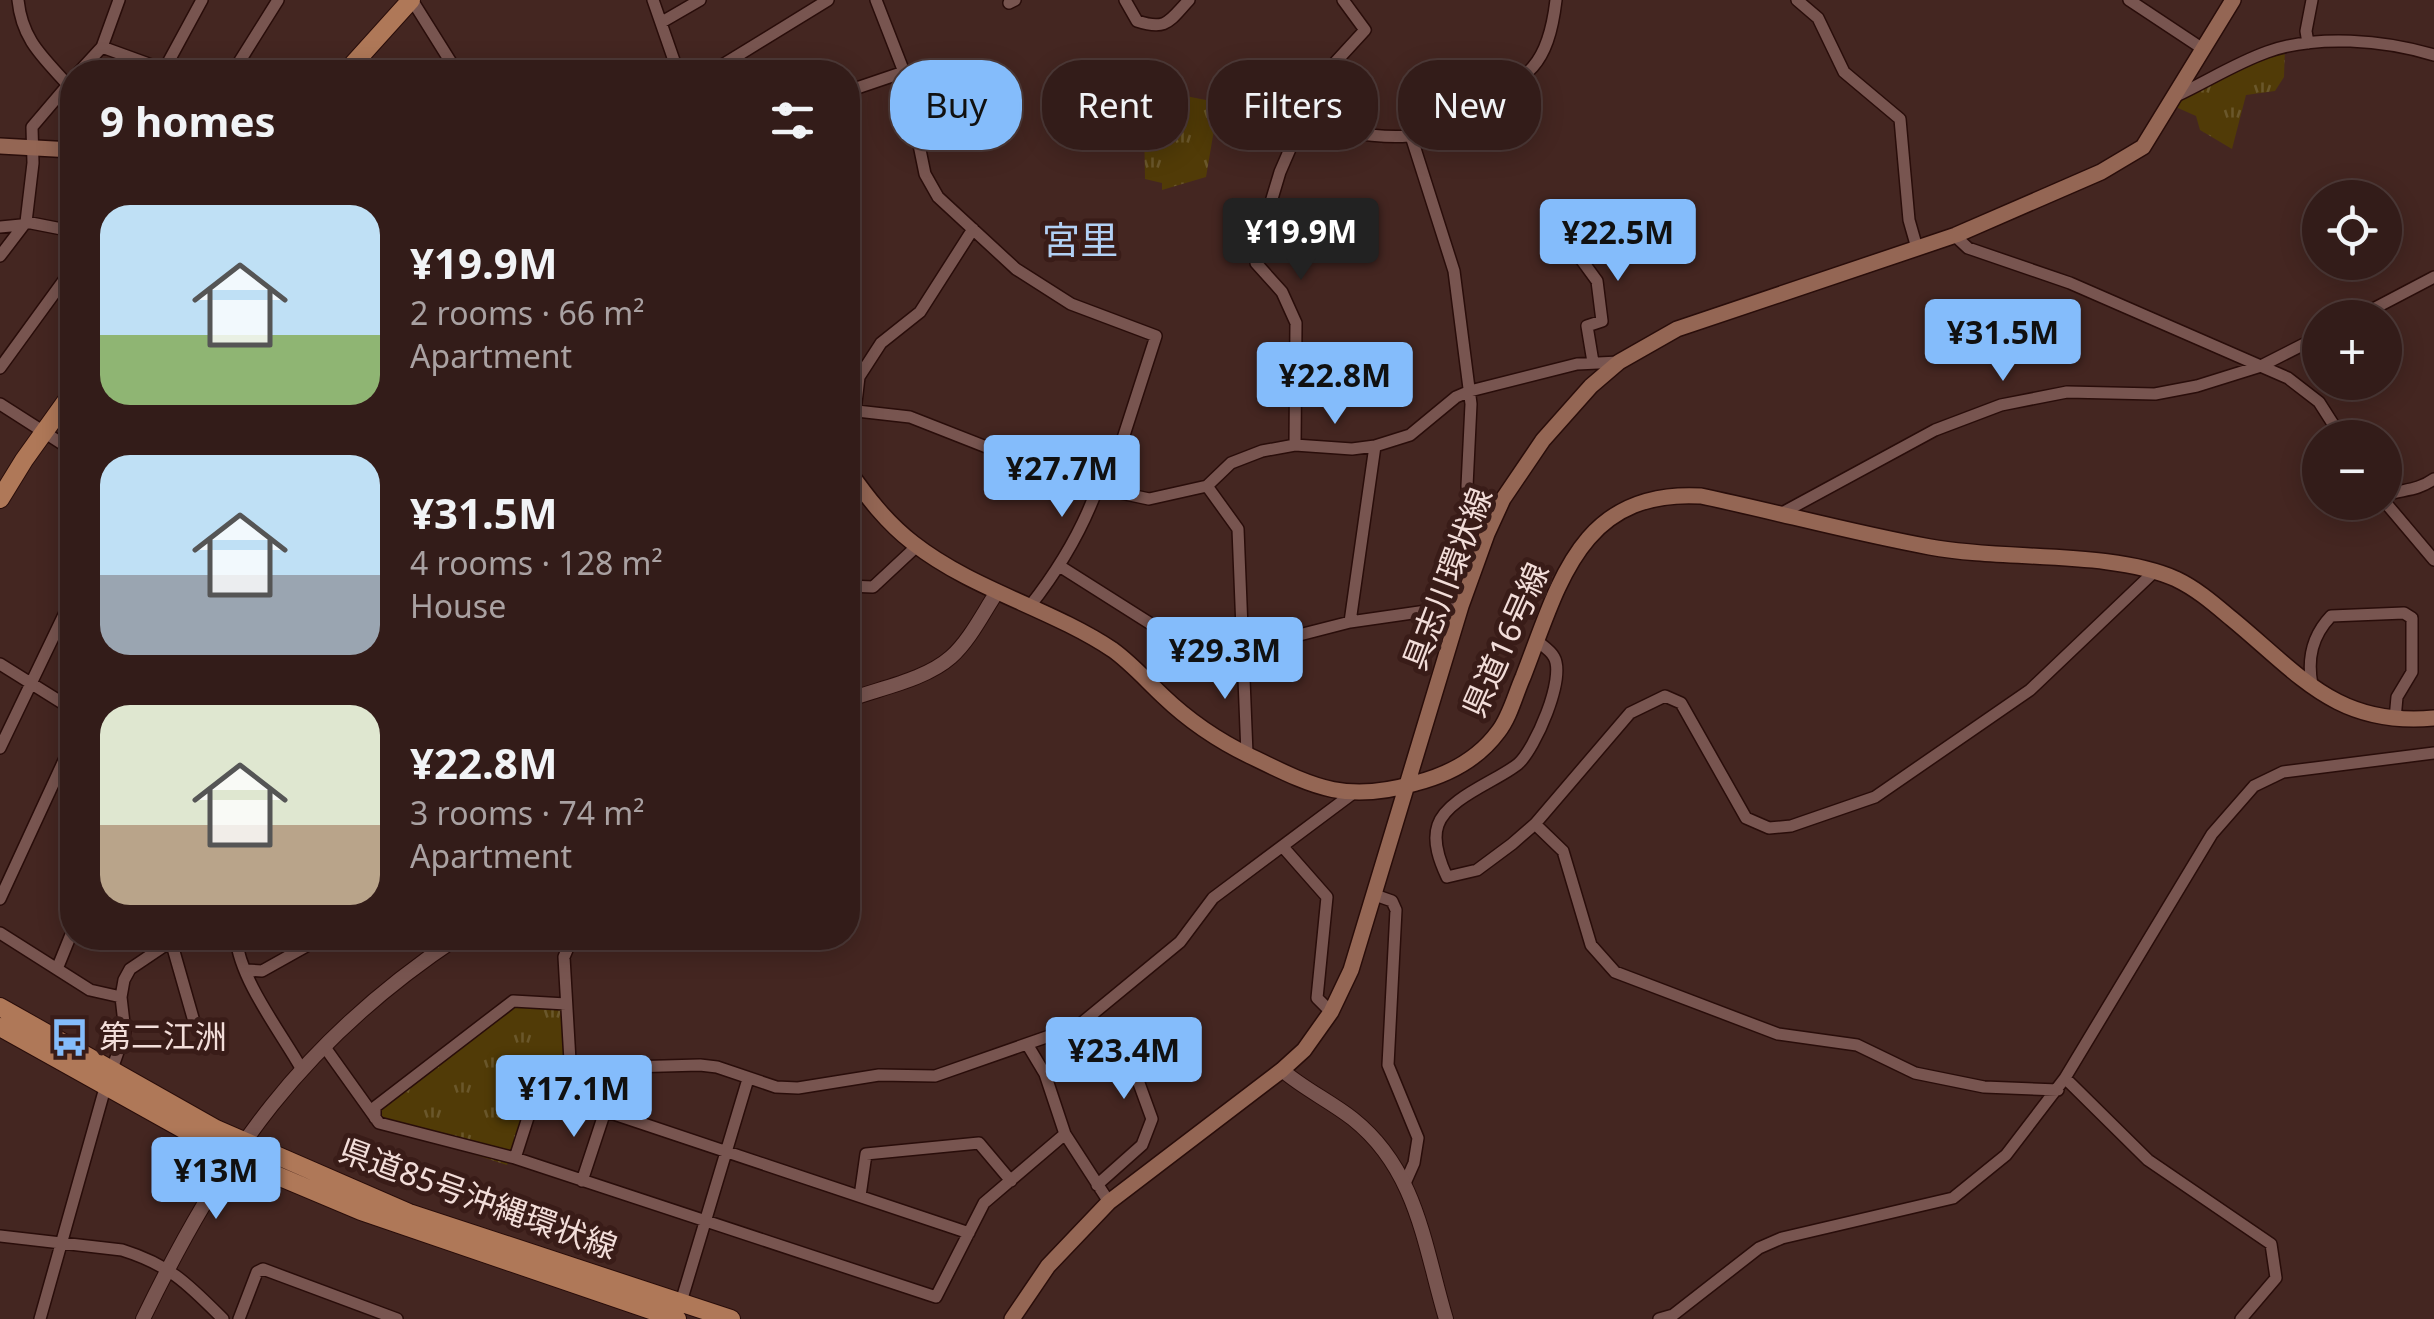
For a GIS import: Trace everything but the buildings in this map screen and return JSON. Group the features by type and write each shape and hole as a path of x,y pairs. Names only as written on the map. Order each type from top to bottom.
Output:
{"main road":[{"path":"357,60 411,0"},
{"name":"具志川環状線","path":"1012,1319 1048,1266 1109,1202 1282,1070 1304,1050 1331,1012 1351,970 1461,606 1488,534 1503,500 1543,440 1591,386 1618,362 1677,330 1954,236 2102,172 2143,147 2233,0"},
{"path":"0,146 60,149"},
{"path":"0,499 60,411"},
{"name":"県道16号線","path":"860,487 878,512 917,546 998,592 1088,634 1118,654 1186,716 1247,754 1328,790 1352,794 1406,786 1462,765 1488,743 1505,721 1565,570 1581,544 1627,508 1673,494 1782,513 1930,548 2112,563 2154,571 2205,596 2343,707 2395,720 2434,718"},
{"name":"県道85号沖縄環状線","path":"0,1007 108,1080"},
{"name":"県道85号沖縄環状線","path":"0,1027 238,1149 675,1314 731,1319"}],"street":[{"path":"18,0 21,26 60,72"},
{"path":"90,60 102,47 119,0"},
{"path":"172,60 202,0"},
{"path":"240,60 278,0"},
{"path":"411,0 449,60"},
{"path":"654,0 674,60"},
{"path":"662,22 700,0"},
{"path":"730,60 828,0"},
{"path":"876,0 899,60"},
{"path":"1125,0 1137,21 1156,28 1166,24 1189,0"},
{"path":"1337,60 1365,30 1343,0"},
{"path":"1540,60 1548,45 1556,0"},
{"path":"1797,0 1818,18 1844,72 1900,119 1909,220 1917,248"},
{"path":"2128,0 2203,49"},
{"path":"2308,43 2306,31 2312,0"},
{"path":"2173,97 2267,52 2308,43 2399,44 2434,55"},
{"path":"102,47 137,60"},
{"path":"860,87 890,77"},
{"path":"0,256 24,223 32,127 60,95"},
{"path":"920,150 925,174 938,197 1016,269 1071,304 1156,336 1101,490 1061,566 1030,606"},
{"path":"1290,150 1256,252 1256,263 1282,292 1296,323 1296,444"},
{"path":"1416,150 1454,271 1470,391 1468,486 1472,514 1488,534"},
{"path":"0,227 24,223 60,228"},
{"path":"860,377 880,343 920,312 973,229"},
{"path":"1559,229 1596,282 1602,321 1587,326 1592,362"},
{"path":"1954,236 1968,248 2070,283 2288,378 2319,402 2330,420"},
{"path":"2390,300 2434,277"},
{"path":"0,368 60,286"},
{"path":"1782,513 1934,430 2001,405 2067,392 2155,394 2197,386 2261,366 2302,345"},
{"path":"860,411 910,417 1101,490 1149,498 1207,486 1230,463 1296,444 1352,449 1376,446 1410,434 1456,396 1470,391 1592,362 1618,362"},
{"path":"0,404 60,443"},
{"path":"1350,622 1376,446"},
{"path":"2402,490 2418,490 2434,479"},
{"path":"1207,486 1238,529 1247,754"},
{"path":"2402,520 2434,560"},
{"path":"860,586 873,587 917,546"},
{"path":"1061,566 1192,650 1225,654 1350,622 1461,606"},
{"path":"1537,641 1554,657 1558,675 1543,724 1521,762 1451,807 1438,824 1438,857 1447,877 1477,870 1535,824 1630,713 1665,696 1681,703 1746,818 1768,828 1791,826 1875,797 2030,690 2154,571"},
{"path":"860,696 946,661 963,644 998,592"},
{"path":"2312,685 2308,664 2317,631 2331,616 2404,613 2412,618 2412,672 2397,698 2395,720"},
{"path":"0,748 60,623"},
{"path":"0,664 60,701"},
{"path":"1659,1319 1673,1315 1759,1248 1782,1238 1953,1198 2006,1155 2062,1084 2212,834 2254,786 2282,772 2434,753"},
{"path":"0,899 60,769"},
{"path":"515,1158 541,1077 558,1064 570,1061 592,1068 700,1064 776,1087 798,1088 879,1075 936,1076 1078,1026 1180,942 1214,898 1352,794"},
{"path":"1535,824 1563,851 1591,946 1615,972 1778,1034 1857,1045 1915,1074 1984,1087 2062,1084 2148,1160 2272,1244 2276,1278 2240,1319"},
{"path":"1284,847 1327,897 1317,998 1331,1012"},
{"path":"1375,895 1392,902 1396,910 1388,1065 1418,1138 1414,1164 1406,1181"},
{"path":"0,933 90,990 121,997"},
{"path":"57,968 64,950"},
{"path":"40,1319 59,1244 125,1032 121,997 124,980 130,969 157,950"},
{"path":"176,950 193,1018"},
{"path":"237,950 301,1068"},
{"path":"246,970 262,971 300,950"},
{"path":"143,1319 196,1213 238,1149 301,1068 384,990 440,950"},
{"path":"567,950 564,958 570,1061"},
{"path":"375,1118 375,1106 512,1001 566,1004"},
{"path":"1091,1017 1122,1058 1132,1064 1152,1118 1142,1145 1097,1185"},
{"path":"1028,1044 1045,1074 1064,1134 1109,1202"},
{"path":"324,1046 379,1123 515,1158 936,1297 984,1203 1064,1134"},
{"path":"582,1182 620,1066"},
{"path":"1282,1070 1355,1121 1397,1166 1406,1181 1446,1319"},
{"path":"675,1314 748,1079"},
{"path":"605,1111 968,1233"},
{"path":"860,1196 866,1154 979,1142 1011,1181"},
{"path":"0,1236 122,1250 168,1268 223,1319"},
{"path":"239,1319 257,1272 262,1269 397,1319"}],"green space":[{"path":"2285,48 2284,77 2275,91 2246,95 2232,149 2200,130 2196,116 2169,104 2173,97"},
{"path":"1188,96 1208,100 1211,150 1206,177 1162,190 1162,183 1145,179 1144,150 1188,150"},
{"path":"516,1001 566,1005 570,1061 542,1079 507,1165 380,1124 375,1106"}],"place":[{"name":"第二江洲","path":"69,1037"}],"district":[{"name":"宮里","path":"1080,241"}]}
